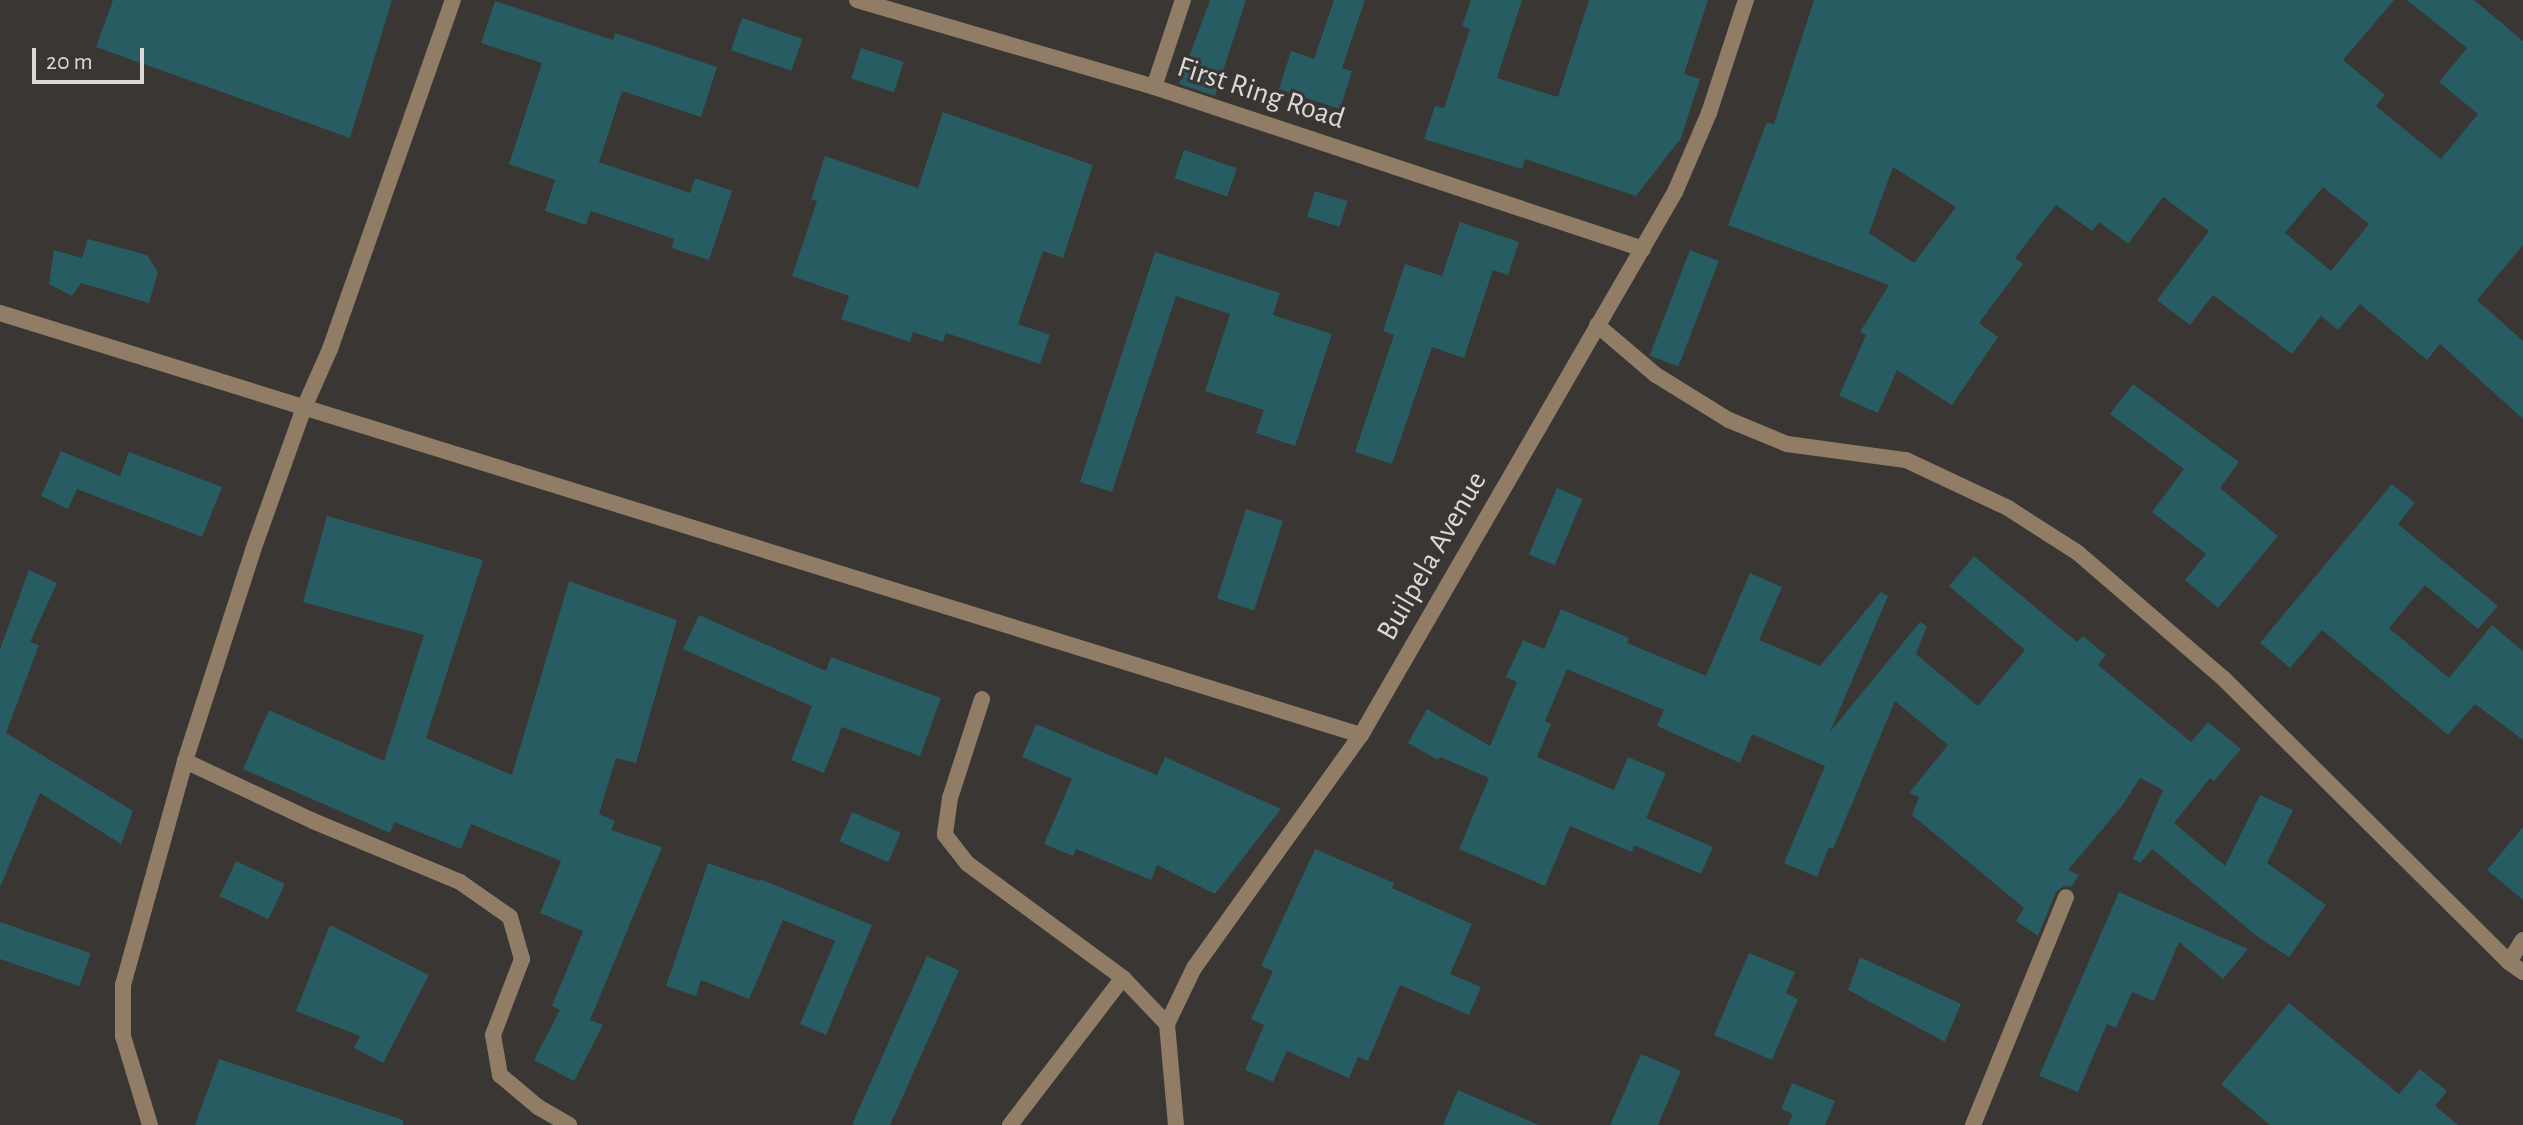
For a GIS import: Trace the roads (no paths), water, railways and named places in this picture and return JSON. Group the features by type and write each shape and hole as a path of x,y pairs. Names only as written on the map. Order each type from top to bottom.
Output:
{"street":[{"path":"150,1125 123,1036 123,985 185,761 303,410 330,349 453,0"},
{"name":"First Ring Road","path":"857,0 1154,87 1643,249"},
{"path":"1154,87 1183,0"},
{"name":"Builpela Avenue","path":"1167,1024 1194,968 1361,735 1643,249 1675,192 1709,113 1746,0"},
{"path":"0,313 303,410 1361,735"},
{"path":"1597,325 1656,375 1729,420 1787,444 1906,460 2008,508 2078,553 2223,678 2516,967"},
{"path":"982,699 950,798 945,835 968,864 1123,978 1167,1024 1176,1125"},
{"path":"185,761 313,821 460,882 510,917 522,959 493,1035 500,1075 538,1107 569,1125"},
{"path":"1973,1125 2066,897"},
{"path":"2516,967 2523,940"},
{"path":"1010,1125 1123,978"}]}
